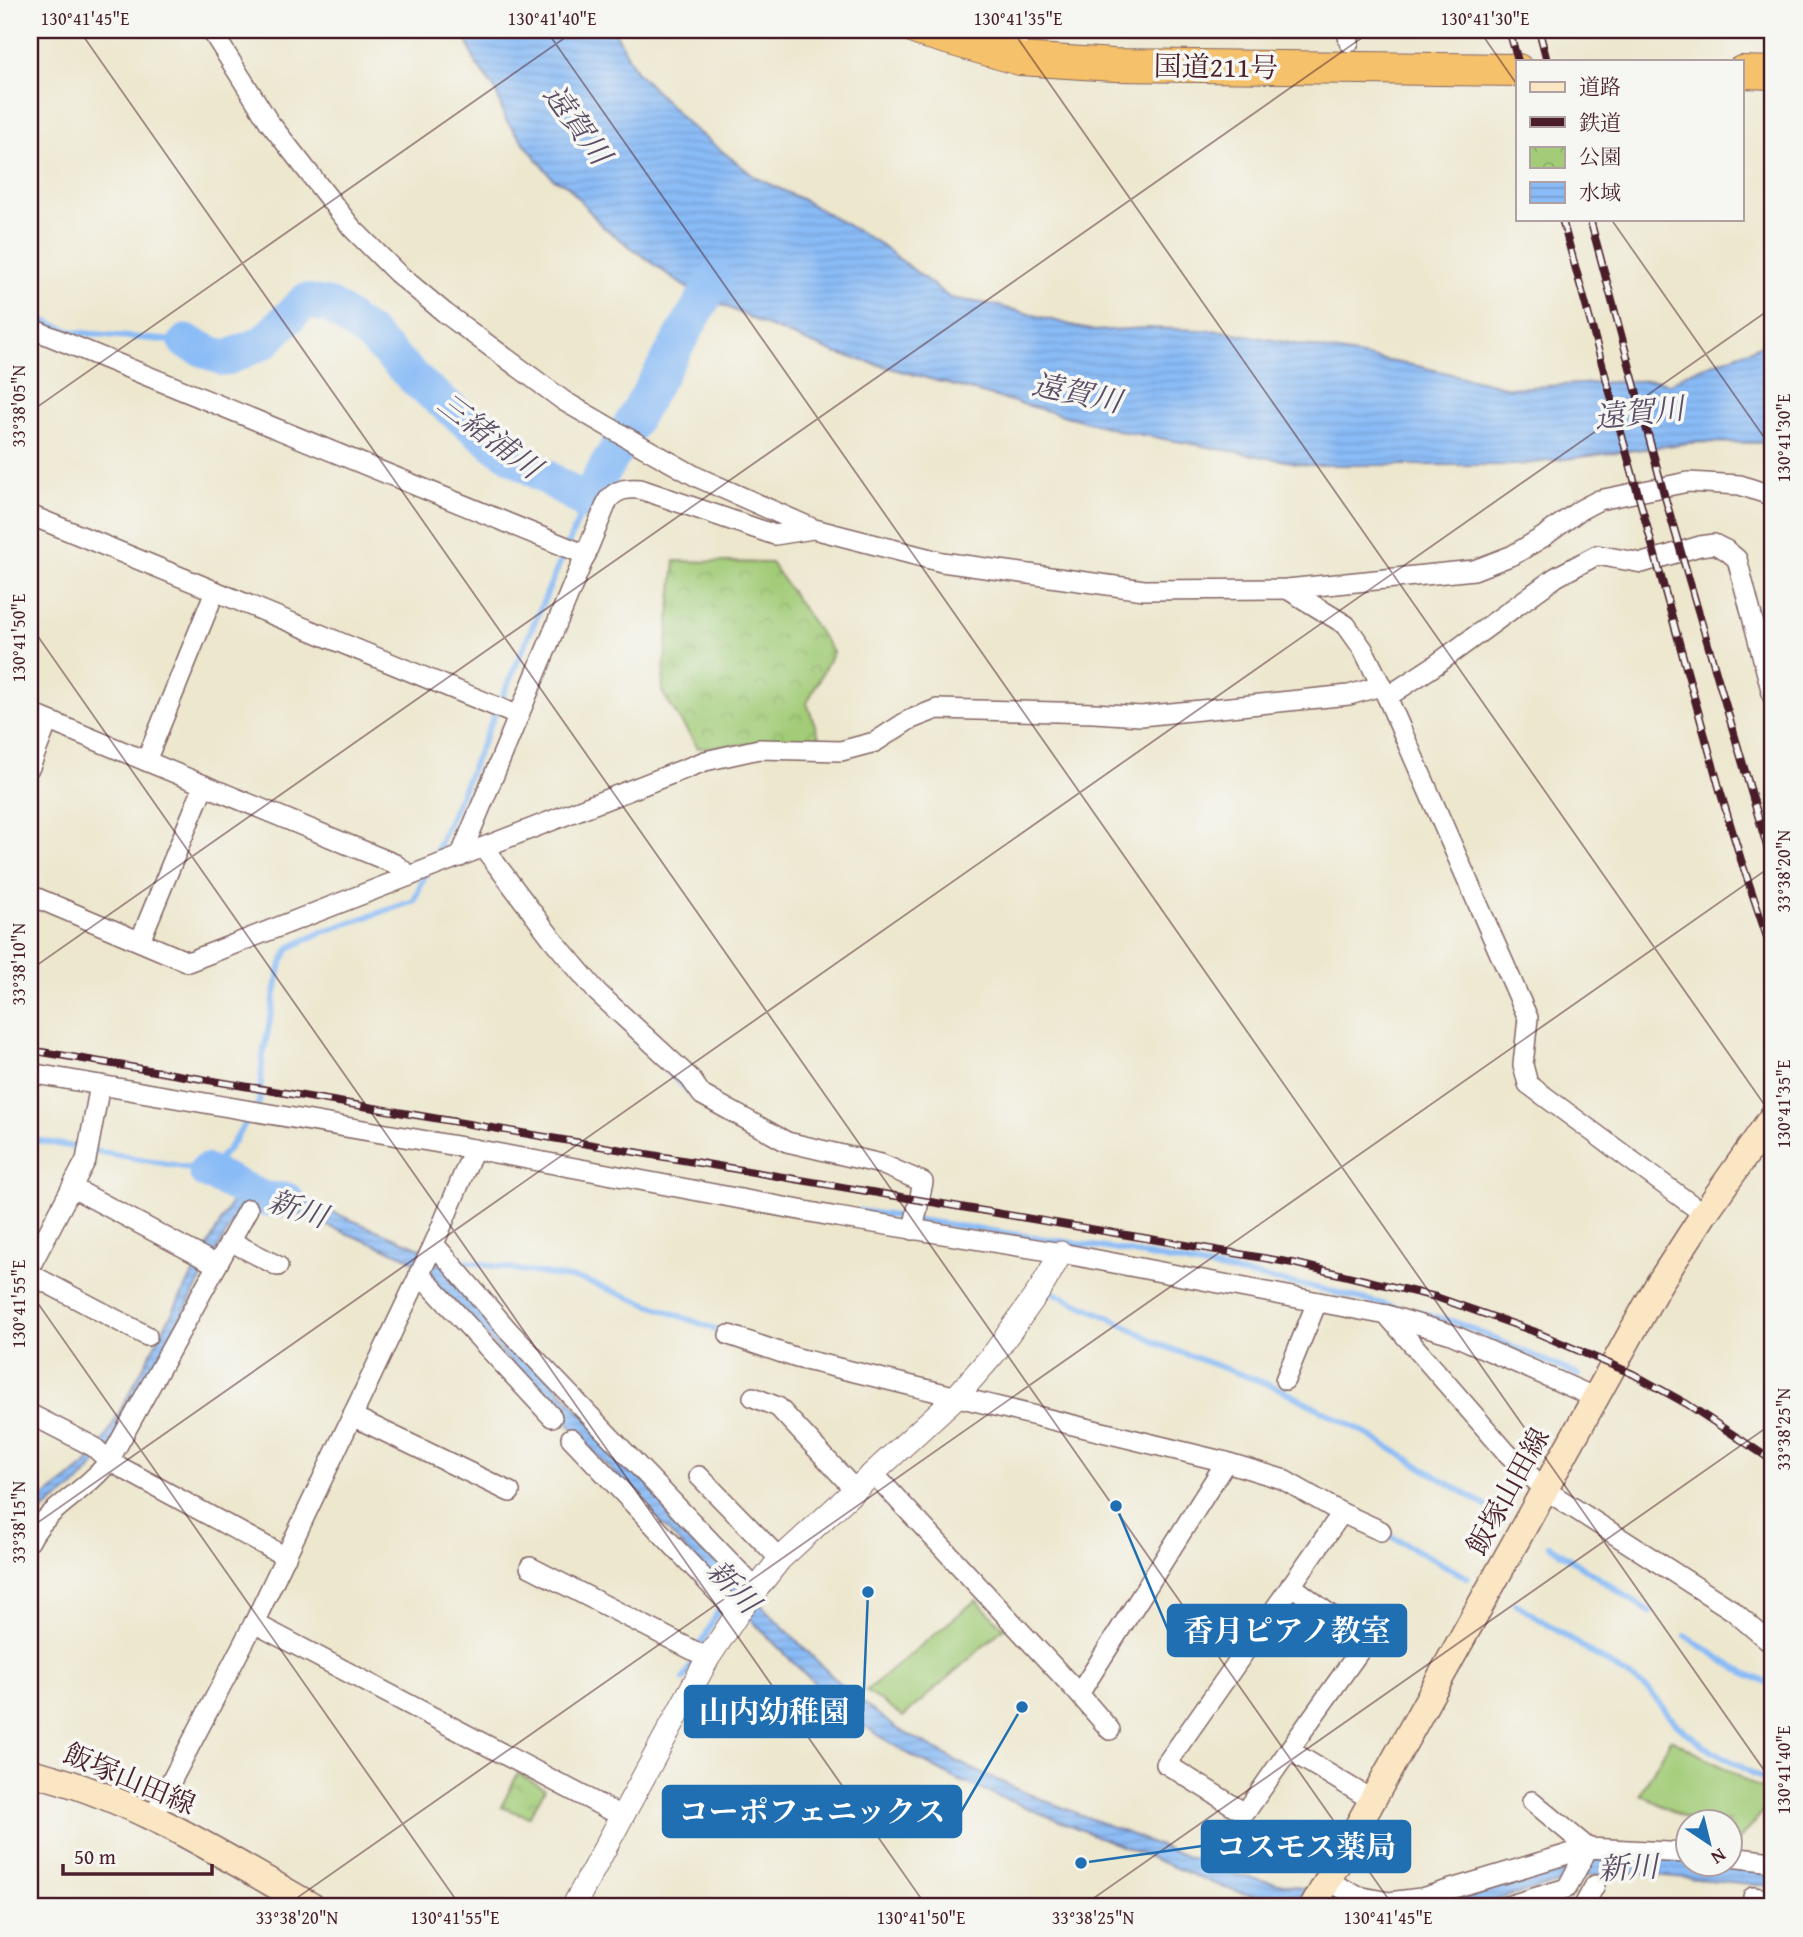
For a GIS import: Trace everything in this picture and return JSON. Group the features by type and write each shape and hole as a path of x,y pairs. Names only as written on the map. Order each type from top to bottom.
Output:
{"highway":[{"name":"国道211号","path":"919,30 1018,44 1114,65 1516,69"},
{"path":"1744,72 1773,72"}],"main road":[{"name":"飯塚山田線","path":"1321,1893 1658,1285 1773,1116"},
{"name":"飯塚山田線","path":"30,1772 59,1779 153,1816 313,1907"}],"street":[{"path":"211,30 269,122 352,228 425,297 486,346 564,401 697,477 814,529 942,562 1144,590 1287,589 1474,570 1513,555 1599,500 1688,482 1740,485 1773,496"},
{"path":"30,328 586,555"},
{"path":"460,858 608,500 614,494 626,488 640,489 775,535 814,529"},
{"path":"30,515 519,716"},
{"path":"30,895 188,962 705,761 759,749 841,751 875,742 909,720 937,709 1141,716 1384,691 1457,651 1556,577 1597,555 1642,563 1700,546 1714,544 1726,550 1737,559 1773,697"},
{"path":"1287,589 1346,625 1363,649 1384,691 1528,1018 1523,1065 1528,1084 1704,1214"},
{"path":"146,761 215,591"},
{"path":"30,713 394,864 410,876"},
{"path":"30,767 48,721"},
{"path":"140,941 204,785"},
{"path":"484,848 553,940 597,992 690,1078 702,1095 788,1142 881,1164 923,1182 915,1222"},
{"path":"30,1073 474,1149 837,1217 915,1222 1061,1253 1387,1315 1451,1334 1596,1398"},
{"path":"30,1267 86,1160 100,1085"},
{"path":"153,1816 286,1558 426,1259 474,1149"},
{"path":"73,1188 210,1262"},
{"path":"32,1529 98,1476 103,1456 210,1262 230,1241 248,1209"},
{"path":"230,1241 278,1266"},
{"path":"573,1907 708,1658 747,1601 780,1559 956,1397 996,1352 1041,1288 1061,1253"},
{"path":"426,1259 552,1417"},
{"path":"426,1259 508,1330 747,1601"},
{"path":"30,1274 147,1336"},
{"path":"1285,1380 1317,1301"},
{"path":"1387,1315 1506,1452 1544,1489 1732,1610 1773,1645"},
{"path":"729,1335 797,1358 1226,1462 1282,1479 1342,1513 1381,1531"},
{"path":"753,1397 778,1407 855,1490"},
{"path":"30,1414 286,1558"},
{"path":"352,1416 510,1492"},
{"path":"571,1438 747,1601"},
{"path":"1079,1694 1226,1462"},
{"path":"873,1473 1110,1730"},
{"path":"699,1476 780,1559"},
{"path":"1291,1585 1366,1642 1245,1813 1166,1764 1291,1585 1342,1513"},
{"path":"530,1567 708,1658"},
{"path":"254,1623 623,1817"},
{"path":"1289,1750 1372,1800"},
{"path":"1532,1801 1585,1852"},
{"path":"1504,1907 1567,1888 1585,1852"},
{"path":"1321,1893 1388,1902 1421,1898 1585,1852 1674,1853"},
{"path":"1744,1859 1773,1862"},
{"path":"1583,1907 1595,1885"},
{"path":"1753,1897 1773,1900"}],"green space":[{"path":"675,561 771,563 833,652 807,703 820,739 698,748 662,692"},
{"path":"976,1600 1004,1628 903,1717 866,1691"},
{"path":"1671,1739 1773,1795 1773,1800 1744,1834 1744,1808 1674,1808 1674,1812 1640,1794"},
{"path":"518,1773 545,1789 529,1817 501,1807"}],"water":[{"name":"遠賀川","path":"463,30 614,30 636,71 690,126 755,177 805,201 880,244 950,298 995,305 1094,331 1146,328 1223,331 1422,367 1509,388 1655,380 1670,384 1685,374 1773,341 1773,443 1697,442 1518,465 1308,465 1121,431 835,353 763,324 685,287 602,226 567,185 553,179 505,119 496,91 475,62"},
{"path":"246,1186 276,1197 288,1194 425,1250 437,1258 759,1603 845,1689 896,1728 968,1767 1026,1793 1175,1852 1241,1876 1294,1886 1351,1904 1373,1907 1292,1907 1225,1888 956,1779 903,1751 866,1727 809,1678 762,1631 418,1264 402,1255 274,1205 245,1199 110,1448 77,1485 30,1520 30,1508 85,1466 105,1439 235,1195"},
{"path":"1607,1856 1674,1858 1674,1877 1621,1872 1592,1875 1468,1907 1404,1907"},
{"path":"1744,1865 1773,1866 1773,1886 1686,1878 1744,1878"}],"waterway":[{"name":"三緒浦川","path":"186,342 225,359 264,342 305,301 331,306 370,335 420,384 498,447 586,502 715,279"},
{"path":"30,315 72,332 186,342"},
{"path":"431,863 586,502"},
{"path":"30,1139 206,1171 227,1151 259,1103 263,1056 280,967 289,948 322,932 414,901 426,873"},
{"path":"636,1041 692,1094"},
{"name":"新川","path":"206,1171 264,1199 287,1200"},
{"path":"714,1184 738,1189"},
{"path":"859,1211 909,1218"},
{"path":"918,1220 1113,1249 1322,1289 1455,1322 1578,1375"},
{"path":"456,1260 583,1280 728,1334"},
{"path":"1045,1289 1110,1318 1161,1345 1278,1388 1360,1430 1494,1511"},
{"path":"1383,1532 1468,1578"},
{"path":"1549,1545 1650,1612"},
{"path":"1516,1604 1648,1689 1677,1725 1703,1745 1773,1785"},
{"path":"684,1679 719,1609"},
{"path":"1686,1636 1735,1668 1773,1686"}],"railway":[{"path":"1509,30 1518,60"},
{"path":"1539,30 1547,60"},
{"path":"1562,220 1721,794 1773,955"},
{"path":"1590,220 1664,494 1773,867"},
{"path":"30,1050 1293,1263 1436,1297 1533,1331 1633,1374 1687,1404 1773,1461"}],"place":[{"name":"香月ピアノ教室","path":"1116,1506"},
{"name":"山内幼稚園","path":"868,1592"},
{"name":"コーポフェニックス","path":"1022,1707"},
{"name":"コスモス薬局","path":"1081,1863"}]}
